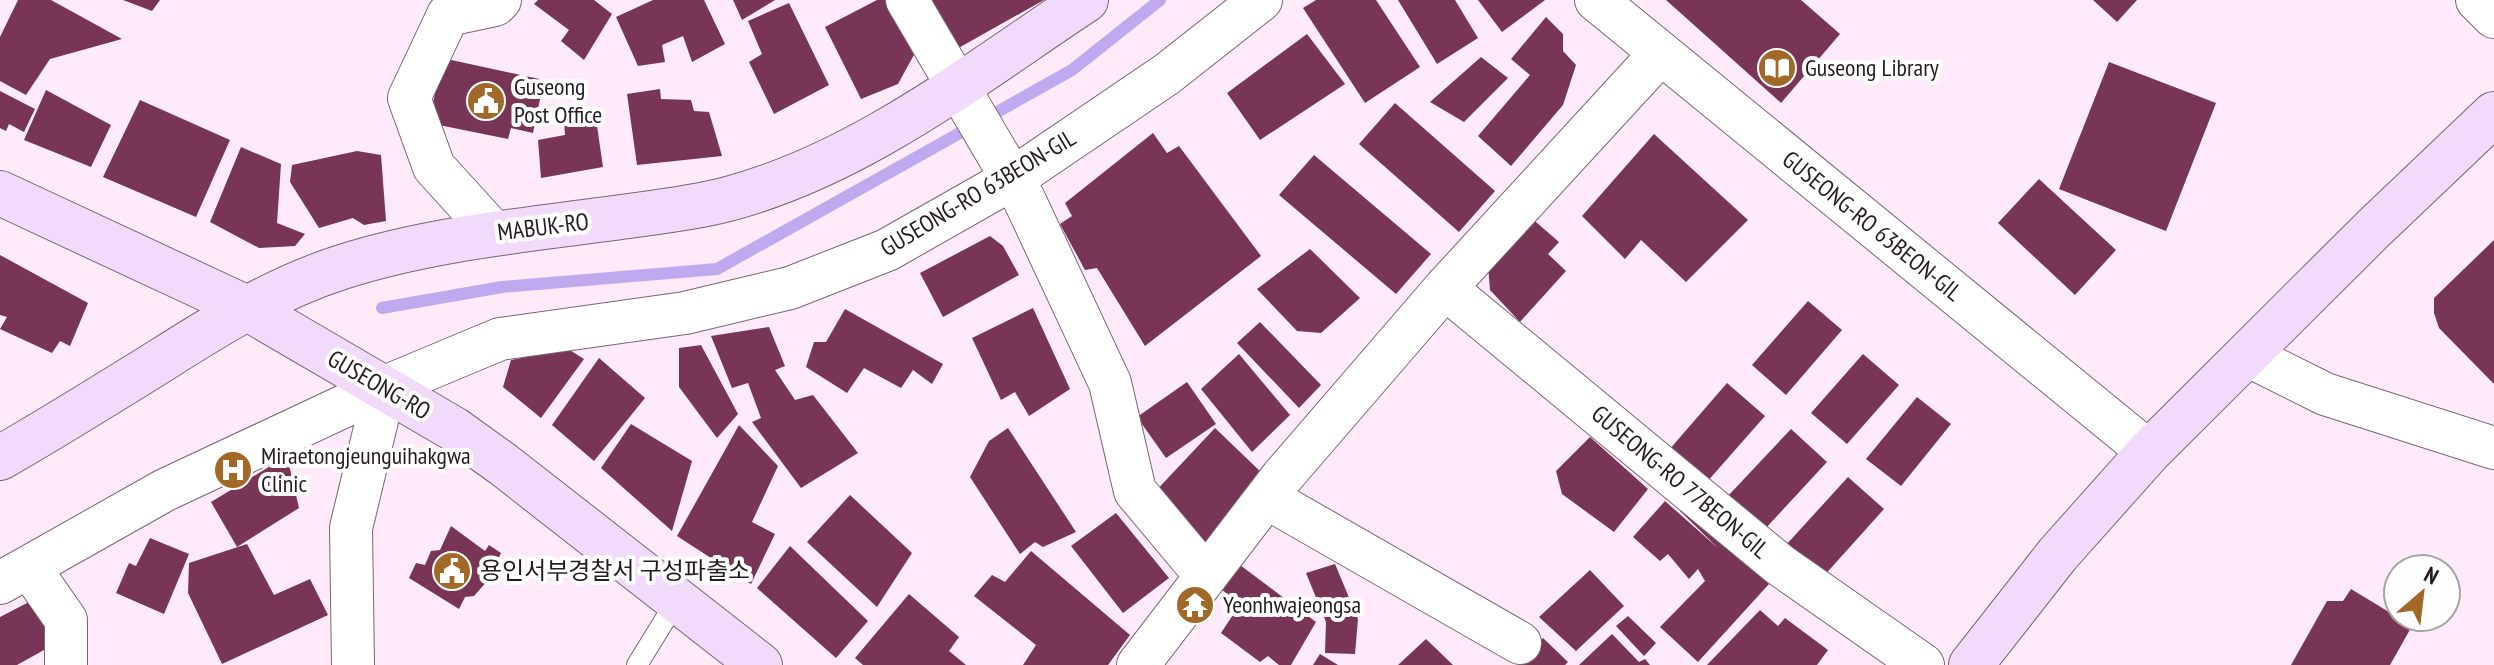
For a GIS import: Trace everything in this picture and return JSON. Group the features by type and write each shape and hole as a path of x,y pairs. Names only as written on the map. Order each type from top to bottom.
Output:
{"street":[{"path":"494,233 434,167 409,98 448,15 495,5 500,0"},
{"path":"907,0 1024,199 1110,383 1135,491 1206,576"},
{"name":"MABUK-RO","path":"0,458 245,307 341,267 430,244 674,210 773,186 859,147 1086,0"},
{"name":"GUSEONG-RO 63BEON-GIL","path":"14,575 165,490 385,387 500,339 685,313 790,288 887,250 1012,179 1167,74 1261,0"},
{"name":"GUSEONG-RO 63BEON-GIL","path":"1596,0 2149,452"},
{"path":"2477,0 2494,17"},
{"path":"1138,665 1267,498 1445,288 1660,54"},
{"path":"1971,665 2058,554 2149,452 2373,229 2494,114"},
{"name":"GUSEONG-RO","path":"0,193 245,307 454,429 760,665"},
{"name":"GUSEONG-RO 77BEON-GIL","path":"1445,288 1780,565 1923,665"},
{"path":"2247,355 2325,394 2494,448"},
{"path":"353,665 351,528 385,387"},
{"path":"1267,498 1520,643"},
{"path":"14,575 66,620 66,665"}],"lane":[{"path":"637,665 677,600"}],"building":[{"path":"18,0 51,0 122,39 50,59 26,95 0,81 0,37"},
{"path":"123,0 160,0 152,11"},
{"path":"538,0 594,0 612,14 584,60 561,41 569,30 534,4"},
{"path":"653,0 704,0 725,44 692,62 683,36 662,45 665,62 638,66 616,17"},
{"path":"733,0 775,0 742,20"},
{"path":"877,0 887,0 915,53 898,84 861,99 825,27"},
{"path":"915,0 1044,0 946,55"},
{"path":"1316,0 1376,0 1420,67 1365,103 1303,8"},
{"path":"1398,0 1455,0 1478,38 1437,64"},
{"path":"1478,0 1545,0 1502,32"},
{"name":"Guseong Library","path":"1666,0 1801,0 1840,34 1781,103"},
{"path":"2093,0 2137,0 2117,22"},
{"path":"789,3 829,85 774,114 749,62 762,54 748,21"},
{"path":"1546,17 1563,34 1563,51 1576,65 1563,105 1511,166 1478,136 1530,75 1511,59"},
{"path":"1307,34 1345,84 1260,140 1227,93"},
{"path":"1481,57 1508,78 1464,122 1430,102"},
{"name":"Guseong Post Office","path":"442,58 544,80 533,133 511,128 508,139 429,123"},
{"path":"2109,62 2216,103 2166,231 2059,189"},
{"path":"660,89 661,99 691,100 694,111 709,112 722,156 637,165 627,94"},
{"path":"46,90 111,125 91,167 24,140"},
{"path":"0,91 35,109 24,132 9,124 6,131 0,128"},
{"path":"140,100 230,140 196,217 103,177"},
{"path":"1395,103 1495,191 1459,232 1359,144"},
{"path":"596,119 603,167 541,178 538,140 565,135 564,122"},
{"path":"1153,133 1167,153 1179,146 1261,256 1145,346 1097,268 1085,270 1060,224 1072,216 1065,203"},
{"path":"1654,134 1748,220 1686,282 1641,240 1625,259 1582,216"},
{"path":"241,147 281,164 277,223 305,234 295,246 259,248 210,222"},
{"path":"357,151 381,155 386,221 364,225 353,218 319,228 290,182 292,165"},
{"path":"1314,155 1431,254 1396,294 1279,195"},
{"path":"2039,179 2116,250 2075,295 1998,223"},
{"path":"1529,216 1559,242 1548,254 1566,271 1520,322 1490,290 1488,265"},
{"path":"990,236 1003,246 1019,275 943,317 920,273"},
{"path":"2494,240 2494,384 2439,328 2434,313 2434,298"},
{"path":"1310,249 1360,298 1321,333 1297,331 1257,289"},
{"path":"0,255 88,303 70,346 60,341 52,353 0,329 7,317 0,315"},
{"path":"1808,301 1842,330 1786,395 1752,365"},
{"path":"1033,308 1070,389 1029,416 1015,392 1001,400 972,338"},
{"path":"845,309 943,364 932,384 913,370 901,388 864,368 847,393 806,367 814,342 826,342"},
{"path":"1260,322 1321,385 1299,408 1237,343"},
{"path":"769,327 785,366 775,370 795,400 813,395 858,453 801,488 752,422 761,418 748,383 732,388 711,336"},
{"path":"701,345 738,414 717,438 679,387 679,348"},
{"path":"568,349 584,359 541,418 503,387 511,360"},
{"path":"1239,354 1290,415 1252,452 1201,389"},
{"path":"1863,354 1899,385 1847,444 1811,413"},
{"path":"599,358 645,398 594,461 552,425"},
{"path":"1187,382 1216,424 1166,458 1137,417"},
{"path":"1727,383 1765,416 1706,483 1669,450"},
{"path":"1917,397 1951,424 1901,486 1866,459"},
{"path":"631,424 692,461 672,531 601,468"},
{"path":"739,425 778,466 752,522 775,534 751,584 677,536"},
{"path":"1008,428 1076,532 1043,547 1035,542 1020,554 970,477 989,441"},
{"path":"1215,428 1263,474 1203,547 1152,495"},
{"path":"1791,429 1827,462 1764,530 1727,497"},
{"path":"1590,437 1648,489 1614,532 1562,494 1556,471"},
{"path":"287,456 299,508 237,547 211,502"},
{"path":"1848,477 1884,509 1822,578 1786,545"},
{"path":"850,495 912,553 877,607 807,542"},
{"path":"1665,501 1719,549 1680,511 1687,504 1769,584 1698,662 1660,627 1705,581 1698,569 1689,579 1668,554 1660,561 1633,537"},
{"path":"1116,513 1169,578 1123,613 1071,546"},
{"name":"용인서부경찰서 구성파출소","path":"451,526 485,551 489,545 501,553 489,579 474,596 465,597 459,609 409,578 416,563 425,565 431,551 440,550"},
{"path":"150,538 189,554 164,614 116,593 129,563 136,566"},
{"path":"247,544 274,595 310,579 328,615 222,664 188,593 189,563"},
{"path":"790,546 868,621 836,658 757,588"},
{"path":"1031,551 1130,635 1108,665 1023,665 1036,645 974,596 992,575 1005,582"},
{"path":"1236,562 1316,622 1291,665 1279,665 1268,656 1260,662 1221,633 1240,604 1217,586"},
{"path":"1335,564 1358,619 1355,654 1325,653 1326,622 1306,573"},
{"path":"1590,570 1624,606 1576,651 1539,617"},
{"path":"2351,589 2382,608 2382,633 2408,633 2390,665 2291,665 2327,601 2343,601"},
{"path":"909,594 959,637 949,651 966,665 863,665 855,658"},
{"path":"29,602 55,620 53,645 17,665 0,665 0,617"},
{"path":"1760,610 1778,626 1785,618 1828,650 1817,665 1707,665"},
{"path":"1628,616 1656,643 1644,656 1616,626"},
{"path":"1612,634 1639,662 1645,659 1650,665 1579,665"},
{"path":"1543,638 1568,662 1565,665 1519,663"},
{"path":"1426,639 1453,665 1398,665"},
{"path":"1320,654 1338,665 1313,665"}],"waterway":[{"path":"382,308 502,287 717,269 1072,70 1160,0"}],"place":[{"name":"Guseong Library","path":"1777,68"},
{"name":"Guseong Post Office","path":"486,101"},
{"name":"Miraetongjeunguihakgwa Clinic","path":"233,470"},
{"name":"용인서부경찰서 구성파출소","path":"452,571"},
{"name":"Yeonhwajeongsa","path":"1195,605"}]}
